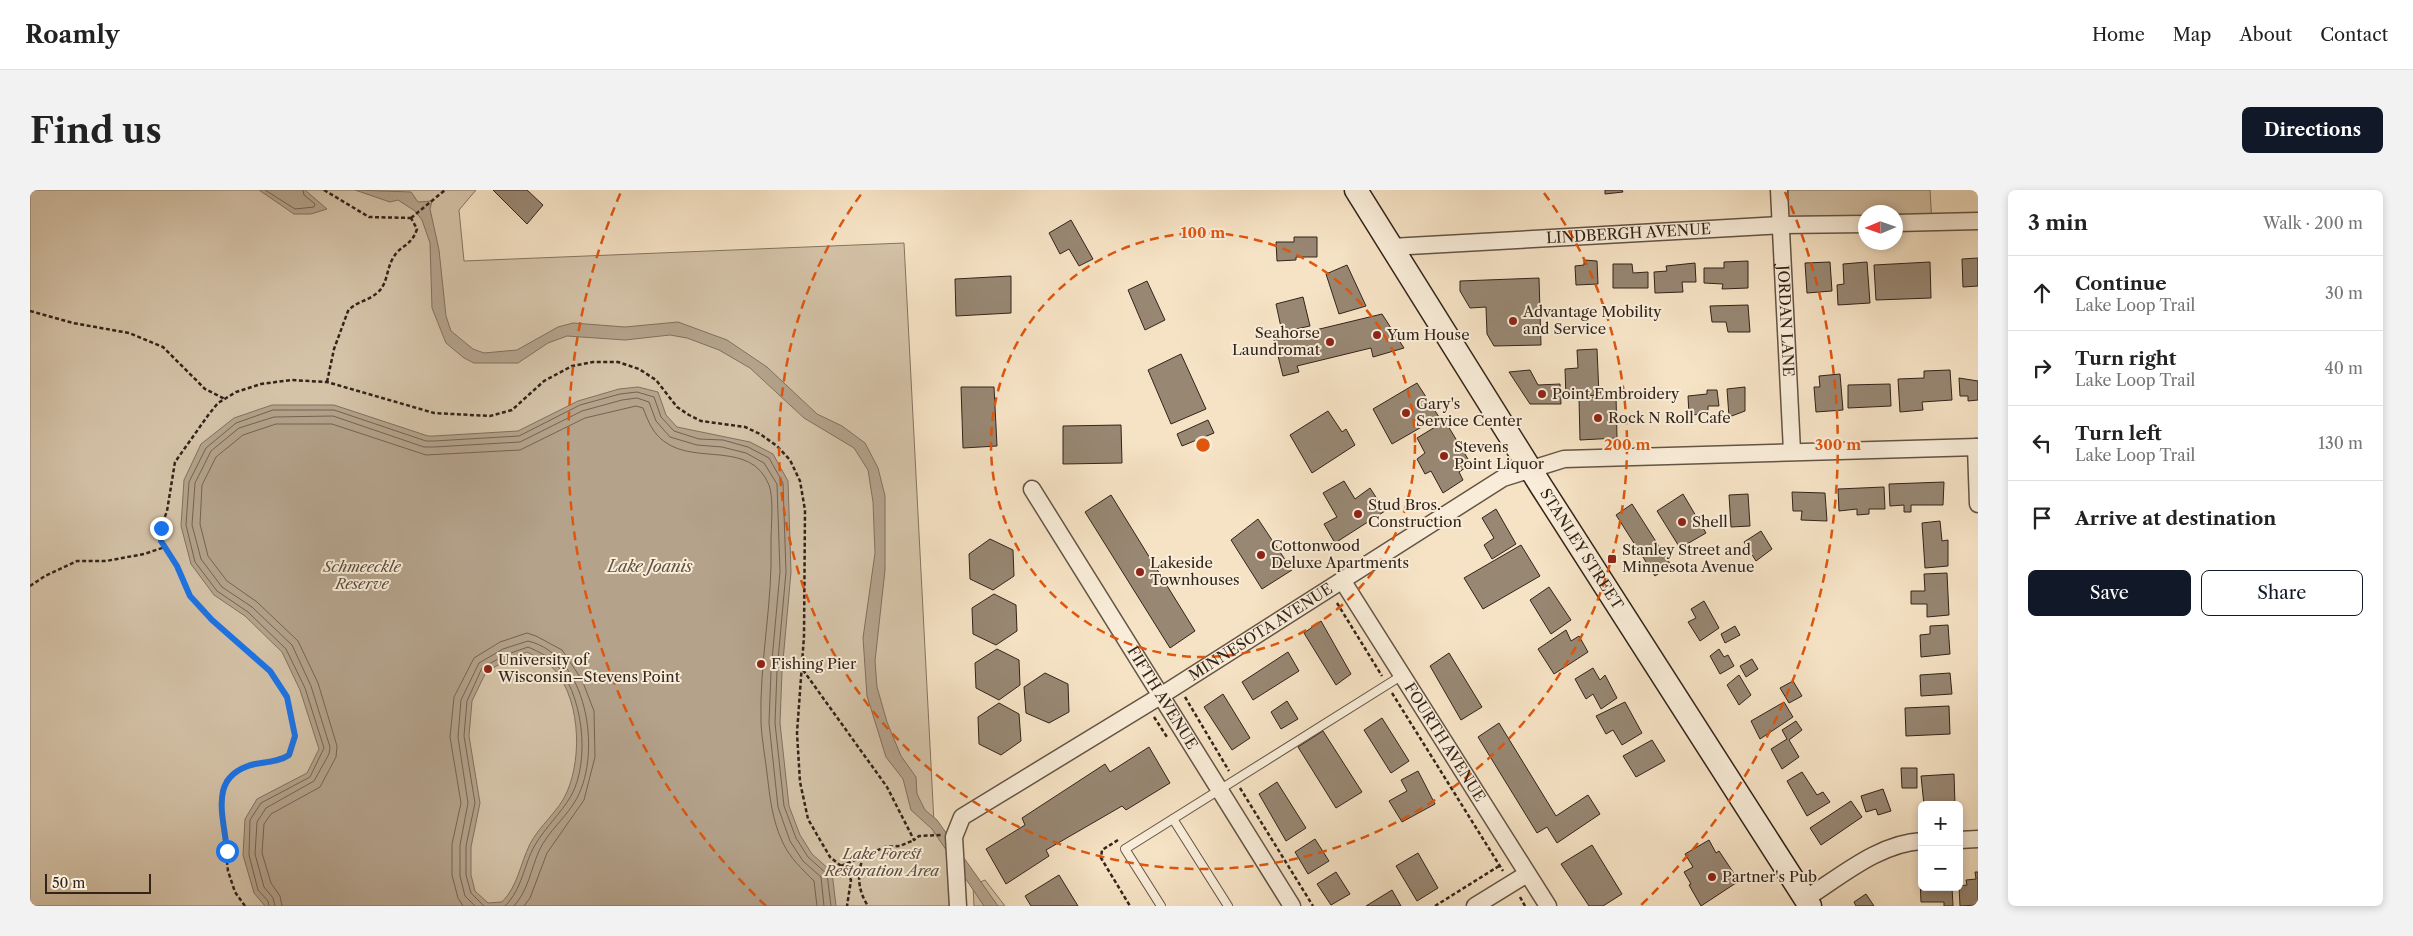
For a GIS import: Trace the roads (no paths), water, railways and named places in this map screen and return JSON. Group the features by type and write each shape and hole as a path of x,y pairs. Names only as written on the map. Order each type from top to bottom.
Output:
{"street":[{"name":"STANLEY STREET","path":"1356,190 1530,469 1808,902"},
{"name":"JORDAN LANE","path":"1779,190 1792,451"},
{"path":"1903,223 1978,222"},
{"name":"LINDBERGH AVENUE","path":"1391,247 1782,225 1858,224"},
{"path":"1977,447 1978,504"},
{"name":"MINNESOTA AVENUE","path":"958,906 954,837 957,824 971,810 1162,695 1490,484 1564,459 1977,447"},
{"name":"FIFTH AVENUE","path":"1032,489 1292,906"},
{"name":"FOURTH AVENUE","path":"1342,580 1548,906"},
{"path":"1963,840 1978,839"},
{"path":"1808,902 1878,853 1897,846 1918,842"},
{"path":"1475,906 1527,874"}],"lane":[{"path":"1161,906 1125,850 1401,676"},
{"path":"1174,819 1228,906"}],"water":[{"path":"259,190 305,190 327,209 311,214 294,214"},
{"path":"355,190 411,192 418,202 432,201 430,209 439,250 446,316 451,331 473,349 484,353 517,350 558,327 573,323 625,327 678,322 727,340 767,367 817,414 842,426 865,443 878,468 885,496 885,570 875,661 877,687 887,722 901,756 916,777 917,794 925,810 937,820 998,906 984,906 932,829 911,810 903,779 886,757 867,696 863,638 875,553 873,502 868,470 854,448 804,418 750,368 719,350 687,338 670,335 625,340 567,336 548,343 518,363 474,363 464,358 446,343 432,308 430,243 422,220 415,211 398,200 390,202"},
{"name":"Lake Joanis","path":"638,387 658,392 666,415 677,427 750,442 773,454 788,481 791,572 782,672 780,723 789,806 800,835 812,854 832,872 836,906 265,906 254,893 243,855 245,819 257,799 307,773 319,749 300,690 282,652 245,616 214,595 191,564 181,526 184,480 201,444 234,418 272,405 334,405 428,436 434,436 518,431 578,401 619,389","holes":["527,652 550,665 560,677 568,692 576,726 575,761 567,792 559,806 538,831 530,844 512,889 502,902 488,903 475,891 471,875 471,847 480,803 469,736 472,701 486,672 507,660"]}],"place":[{"name":"Advantage Mobility and Service","path":"1513,321"},
{"name":"Yum House","path":"1377,335"},
{"name":"Seahorse Laundromat","path":"1330,342"},
{"name":"Point Embroidery","path":"1542,394"},
{"name":"Gary's Service Center","path":"1406,413"},
{"name":"Rock N Roll Cafe","path":"1598,418"},
{"name":"Stevens Point Liquor","path":"1444,456"},
{"name":"Stud Bros. Construction","path":"1358,514"},
{"name":"Shell","path":"1682,522"},
{"name":"Cottonwood Deluxe Apartments","path":"1261,555"},
{"name":"Stanley Street and Minnesota Avenue","path":"1612,559"},
{"name":"Lakeside Townhouses","path":"1140,572"},
{"name":"Fishing Pier","path":"761,664"},
{"name":"University of Wisconsin–Stevens Point","path":"488,669"},
{"name":"Partner's Pub","path":"1712,877"}],"park label":[{"name":"Schmeeckle Reserve","path":"362,576"},
{"name":"Lake Forest Restoration Area","path":"882,862"}]}
